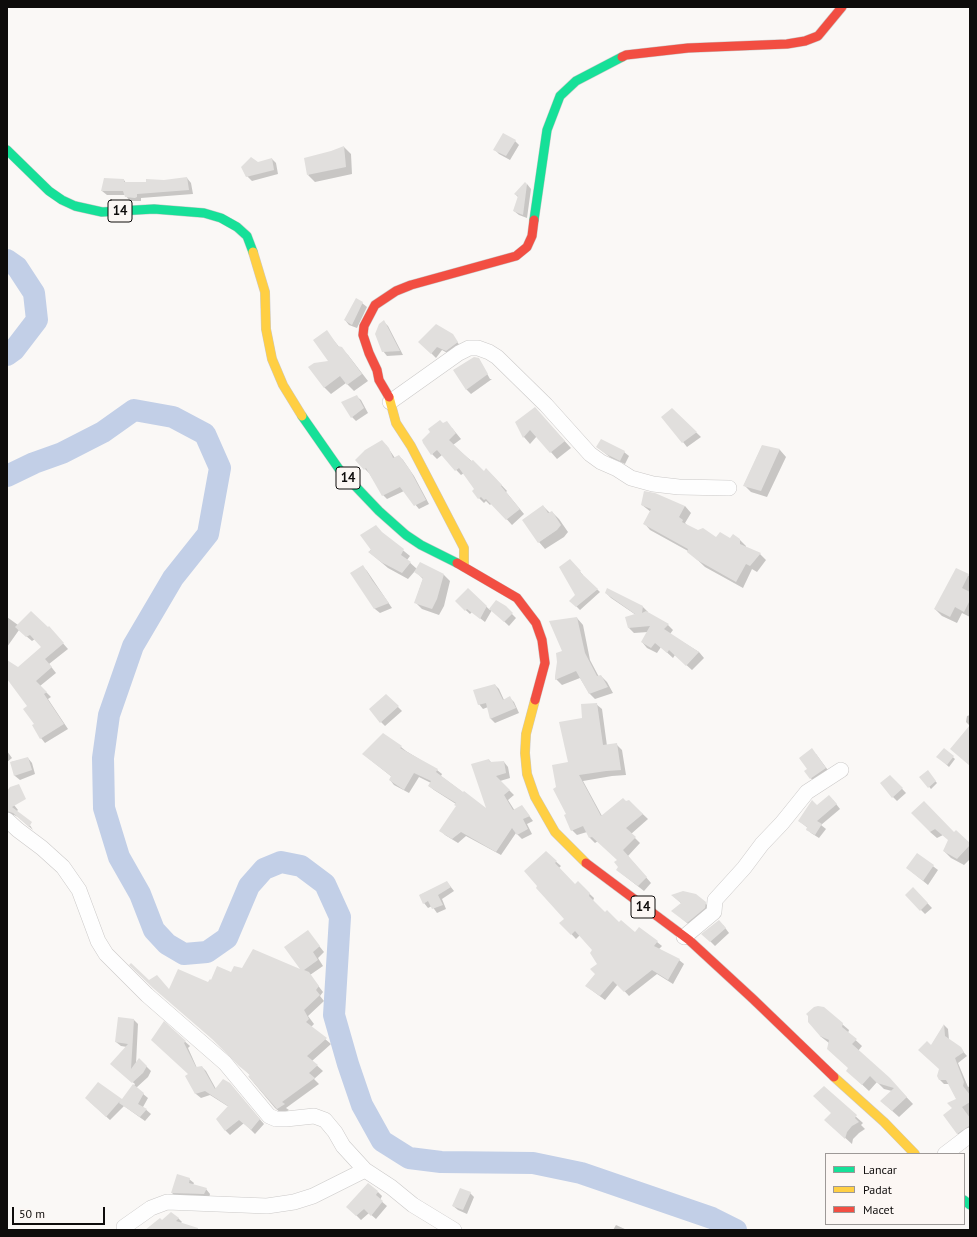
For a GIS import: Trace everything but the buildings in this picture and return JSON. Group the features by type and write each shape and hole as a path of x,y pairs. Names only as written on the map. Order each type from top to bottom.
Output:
{"main road":[{"path":"464,567 464,548 411,446 396,423 390,402 379,380 377,370 369,353 363,335 364,326 375,305 396,291 411,285 516,256 527,247 532,236 547,130 560,96 576,81 626,55 688,48 787,44 805,41 818,36 842,7"},
{"name":"14","path":"7,150 49,191 62,200 75,206 102,212 154,209 187,210 220,218 237,227 247,236 265,292 266,329 272,359 280,379 294,405 336,464 392,524 421,545 464,567 517,598 536,623 542,640 545,663 526,734 525,753 528,774 535,797 555,832 587,864 684,937 752,999 813,1058 884,1122 914,1153"}],"street":[{"path":"390,402 459,353 469,348 478,348 489,352 496,357 546,405 590,454 601,462 617,469 631,478 653,484 679,487 729,488"},
{"path":"684,937 714,912 715,900 744,868 762,844 782,823 807,792 841,770"},
{"path":"7,820 63,867 79,890 98,941 106,954 147,995 225,1063 269,1116 276,1119 314,1116 325,1120 335,1132 343,1146 364,1170 391,1187 413,1205 454,1230"},
{"path":"945,1153 970,1135"},
{"path":"124,1227 152,1208 167,1202 267,1206 294,1202 313,1196 364,1170"}],"waterway":[{"path":"7,260 17,267 34,293 37,320 14,350 7,355"},
{"path":"7,476 34,463 62,453 103,432 134,410 173,417 205,434 220,468 208,534 173,578 133,646 109,715 103,758 104,808 119,857 140,894 154,930 167,944 184,954 207,952 227,938 249,886 264,869 281,862 301,866 325,884 340,917 334,1015 362,1105 382,1141 409,1158 441,1162 533,1163 581,1173 712,1218 736,1230"}],"traffic: fast":[{"path":"534,220 547,130 560,96 576,81 622,57"},
{"path":"7,150 49,191 62,200 75,206 102,212 154,209 204,213 221,218 237,227 247,236 253,252"},
{"path":"302,416 339,469 379,511 406,535 421,545 457,563"},
{"path":"965,1201 970,1205"}],"traffic: slow":[{"path":"253,252 265,292 266,329 272,359 283,385 302,416"},
{"path":"389,397 396,423 411,446 464,548 464,567"},
{"path":"535,700 526,734 525,753 527,774 535,797 555,832 586,863"},
{"path":"834,1077 884,1122 914,1153"}],"traffic: jam":[{"path":"622,57 626,55 688,48 787,44 805,41 818,36 842,7"},
{"path":"389,397 379,380 377,370 363,335 364,326 375,305 396,291 411,285 516,256 527,247 532,236 534,220"},
{"path":"457,563 517,598 536,623 542,640 545,663 535,700"},
{"path":"586,863 689,940 834,1077"}]}
